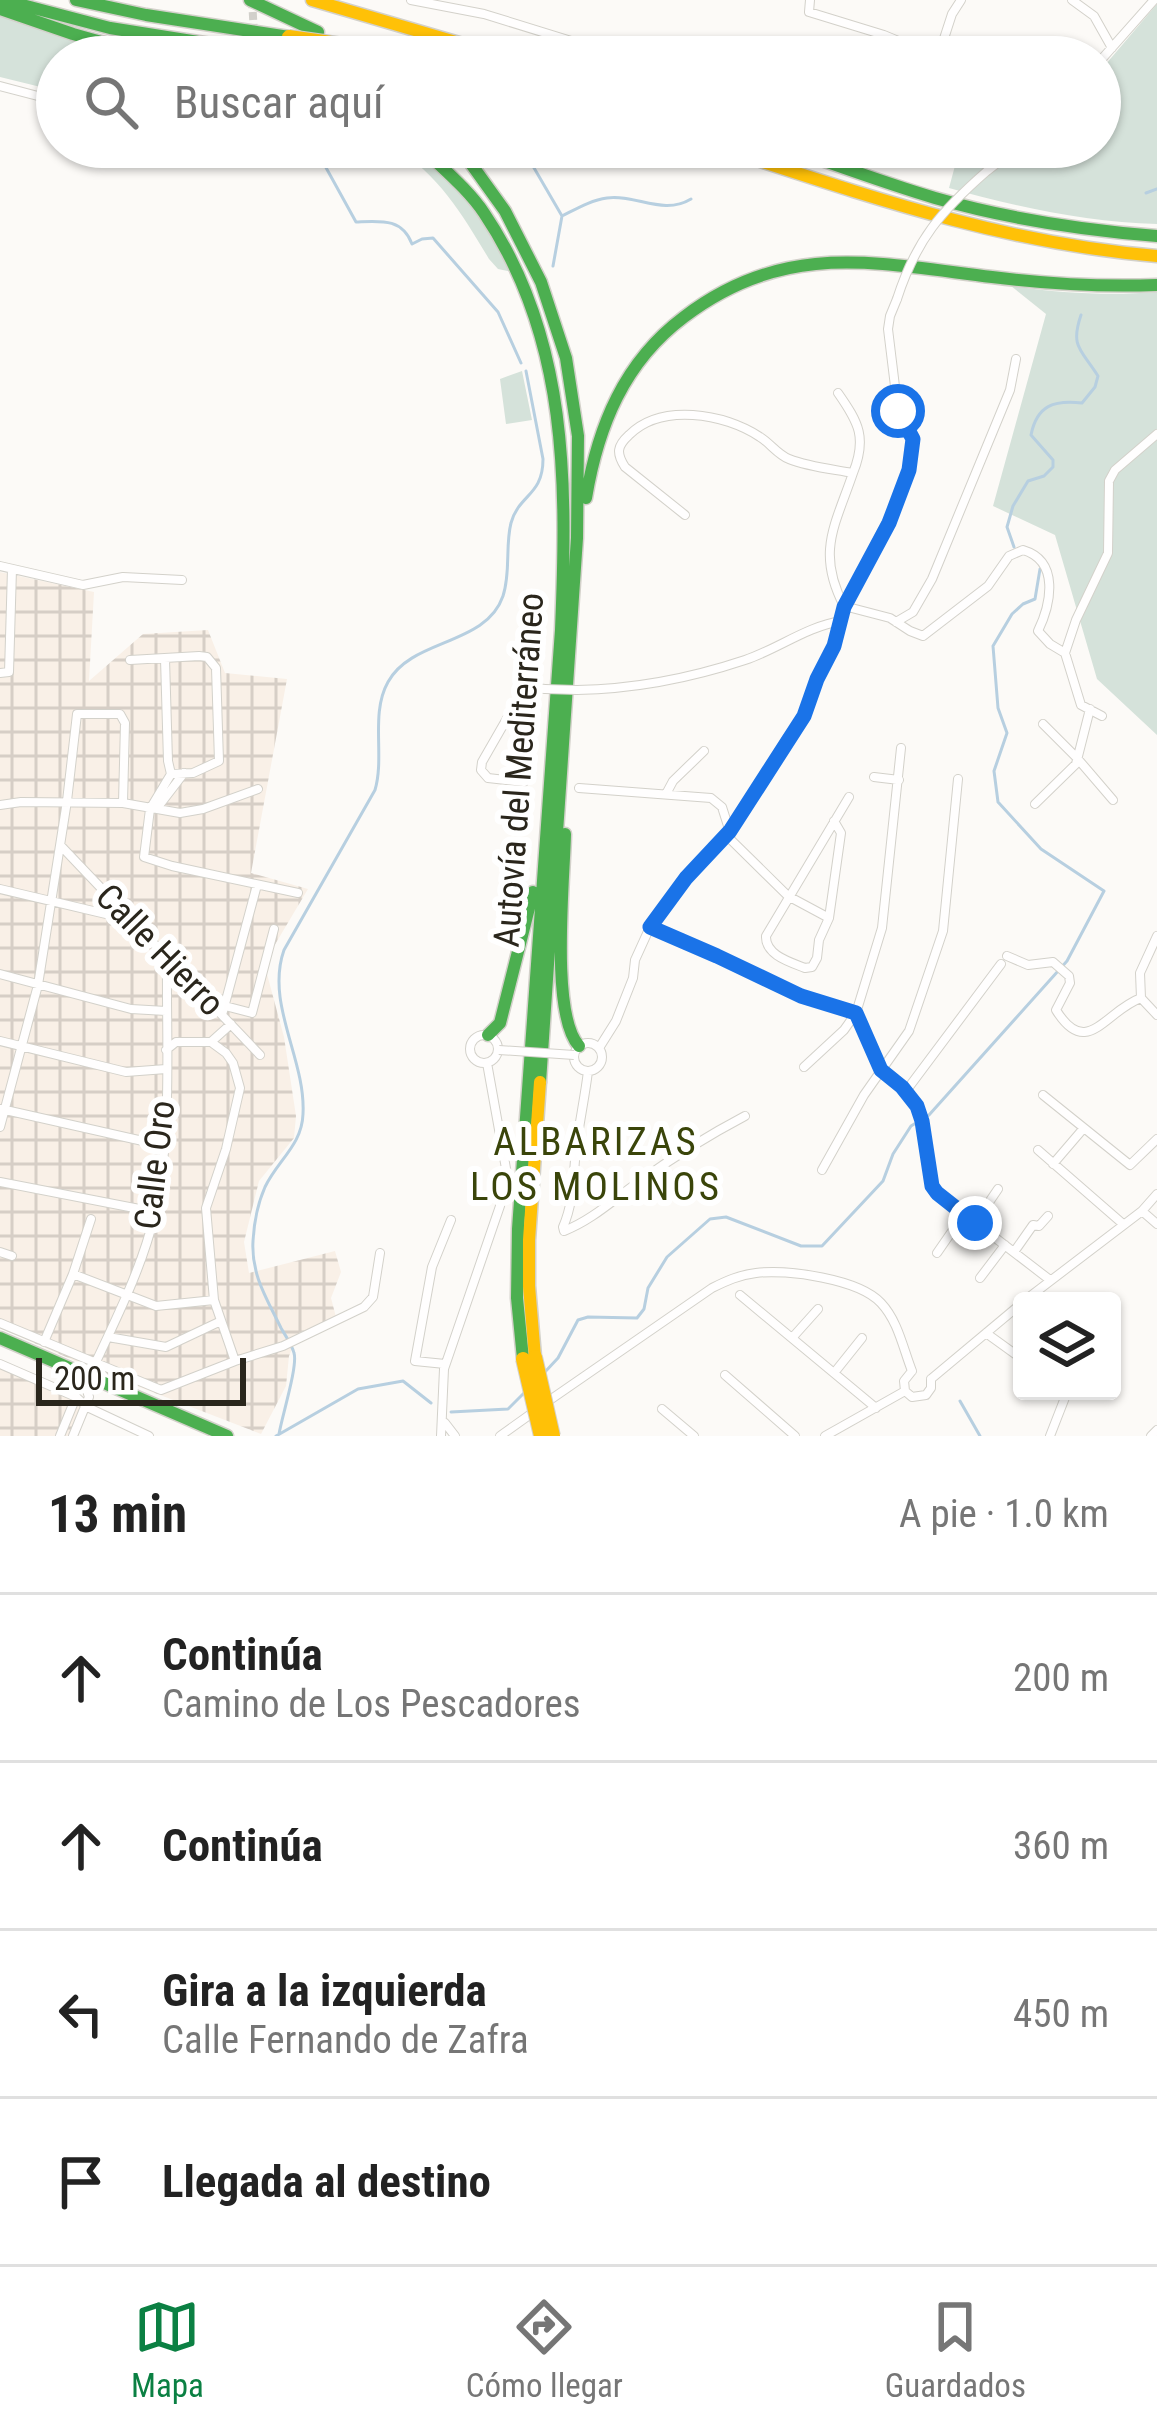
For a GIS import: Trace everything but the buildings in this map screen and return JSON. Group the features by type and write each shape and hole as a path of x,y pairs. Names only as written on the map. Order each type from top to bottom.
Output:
{"main road":[{"path":"4,0 164,36"},
{"path":"76,0 283,36"},
{"path":"250,0 318,32"},
{"path":"266,0 288,16"},
{"path":"312,0 435,36"},
{"path":"0,8 80,36"},
{"name":"Autovía del Mediterráneo","path":"445,168 476,202 514,265 544,346 566,485 518,1229 517,1298 541,1436"},
{"name":"Autovía del Mediterráneo","path":"475,168 530,257 562,344 579,451 530,1240 529,1358 553,1436"},
{"path":"782,168 951,223 1069,247 1157,256"},
{"path":"845,168 991,212 1157,236"},
{"path":"577,538 599,437 628,374 661,335 692,308 730,285 802,262 851,260 1047,283 1157,285"},
{"path":"562,754 566,799 561,997 576,1051"},
{"path":"488,1035 500,1023 530,909 548,792"},
{"path":"0,1341 209,1436"},
{"path":"0,1341 227,1436"}],"street":[{"path":"411,0 484,14 555,36"},
{"path":"811,0 809,12 886,36"},
{"path":"944,36 961,0"},
{"path":"1072,0 1094,16 1105,36"},
{"path":"1121,38 1154,0"},
{"path":"0,86 36,95"},
{"path":"599,1048 616,1021 650,927 728,833 804,716 844,607 889,523 909,470 913,439 898,411 890,316 912,257 932,226 991,168"},
{"path":"896,622 913,612 932,579 1010,389 1016,359"},
{"path":"838,393 853,414 862,449 827,546 832,584 844,607 890,618 923,636 988,586 1009,556 1023,550 1034,554 1046,568 1051,585 1048,611 1038,631 1065,653"},
{"path":"685,514 618,457 624,439 656,418 679,414 736,424 785,458 853,473"},
{"path":"1102,716 1081,705 1065,653 1108,553 1109,481 1115,470 1157,434"},
{"path":"0,566 83,585 128,577 182,580"},
{"path":"0,673 9,672 12,568"},
{"path":"0,579 12,582"},
{"path":"524,782 488,778 481,770 521,694 536,688 619,689 658,683 746,660 824,623 842,621"},
{"path":"130,660 207,658 218,675 220,761 193,773 171,774"},
{"path":"165,659 171,774 149,809 144,857 298,893"},
{"path":"1035,804 1076,764 1090,710"},
{"path":"0,1127 38,985 77,714 121,714 123,802"},
{"path":"1043,724 1114,800"},
{"path":"804,1067 856,1013 883,928 901,748"},
{"path":"666,794 704,751"},
{"path":"149,809 161,803 184,773"},
{"path":"874,777 898,780"},
{"path":"822,1170 863,1095 909,1031 943,931 958,779"},
{"path":"0,805 123,802 180,813 258,788"},
{"path":"578,788 717,801 728,833 788,896 830,918"},
{"path":"834,821 841,833 830,918 819,940 817,958 806,968 770,950 766,936 788,896 834,821 849,797"},
{"name":"Calle Hierro","path":"59,844 224,1011 260,1055"},
{"path":"257,885 224,1011 252,1013 274,929"},
{"path":"0,889 132,920"},
{"path":"650,927 801,996 856,1013 881,1070 906,1091 920,1113 932,1186 1050,1280"},
{"path":"1157,936 1140,973 1141,998 1157,1015"},
{"name":"Calle Oro","path":"95,1364 155,1212 165,1146 167,957"},
{"path":"906,1091 1004,960 1053,962 1069,976 1056,1010 1077,1033 1092,1031 1141,998"},
{"path":"0,974 131,1009 166,1011"},
{"path":"211,1042 231,1024"},
{"path":"488,1035 499,1050 487,1063 474,1060 470,1047 478,1036 488,1035"},
{"path":"0,1041 127,1072 166,1070"},
{"path":"166,1050 176,1042 211,1042 233,1063 240,1088 206,1208 214,1300 235,1361"},
{"path":"499,1050 576,1051 587,1042 599,1048 600,1065 588,1071 579,1068 576,1051"},
{"path":"441,1436 445,1364 507,1174 487,1063"},
{"path":"588,1071 564,1231 597,1214 707,1136 745,1117"},
{"path":"1043,1095 1130,1165 1157,1139"},
{"path":"2,1109 165,1146"},
{"path":"1054,1164 1083,1129"},
{"path":"1038,1150 1124,1224"},
{"path":"0,1182 155,1212"},
{"path":"975,1223 998,1190"},
{"path":"1035,1292 1142,1211 1157,1194"},
{"path":"1142,1211 1157,1224"},
{"path":"937,1253 964,1214"},
{"path":"1014,1252 1034,1225 1048,1216"},
{"path":"44,1342 92,1219"},
{"path":"445,1364 415,1361 432,1267 452,1220"},
{"path":"980,1279 1005,1245"},
{"path":"0,1252 12,1256"},
{"path":"0,1323 161,1390 287,1344 364,1307 373,1297 380,1253"},
{"path":"500,1436 732,1278 781,1272 845,1283 871,1294 886,1310 897,1328 922,1373 931,1388 926,1395 912,1397 905,1391 905,1377 922,1373 1013,1310"},
{"path":"73,1274 156,1306 214,1300"},
{"path":"740,1295 876,1408"},
{"path":"793,1338 818,1309"},
{"path":"108,1336 166,1347 221,1322"},
{"path":"986,1333 1013,1352"},
{"path":"834,1372 862,1338"},
{"path":"0,1364 149,1436"},
{"path":"95,1364 104,1379 123,1391"},
{"path":"725,1375 795,1436"},
{"path":"73,1436 89,1396 84,1381"},
{"path":"825,1436 905,1391"},
{"path":"60,1436 76,1397"},
{"path":"1050,1436 1064,1400"},
{"path":"662,1409 694,1436"},
{"path":"442,1416 455,1436"}],"shaded area":[{"path":"1157,4 1157,224 1052,212 949,188 954,168 1121,168 1121,46"},
{"path":"0,16 60,36 36,36 36,86 0,77"},
{"path":"421,168 436,168 472,206 512,272 498,269 489,259 437,183"},
{"path":"1011,286 1084,293 1157,292 1157,735 1097,679 1055,535 993,506 1046,314"},
{"path":"522,371 532,420 506,424 500,379"},
{"path":"0,572 94,592 89,681 143,634 208,630 225,673 287,679 251,873 308,889 264,963 284,1037 296,1116 294,1138 259,1181 244,1242 249,1273 335,1251 341,1272 331,1298 336,1317 299,1333 289,1356 286,1386 261,1434 0,1328"},
{"path":"0,1367 83,1402 68,1436 0,1436"}],"waterway":[{"path":"326,168 356,222 396,225 412,244 433,238 498,312 521,363"},
{"path":"534,168 562,216"},
{"path":"1146,193 1157,189"},
{"path":"553,266 562,216 578,208 607,198 660,205 691,199"},
{"path":"1014,547 1007,527 1013,506 1028,481 1053,467 1053,460 1031,435 1038,417 1055,404 1082,403 1095,387 1098,376 1077,341 1081,315"},
{"path":"279,1434 295,1359 261,1286 253,1241 263,1193 302,1125 302,1093 282,1011 279,970 284,950 375,790 380,708 388,682 414,657 481,624 503,596 511,523 542,471 526,371"},
{"path":"544,1373 558,1358 578,1320 637,1318 667,1257 710,1219 726,1217 801,1246 822,1246 883,1181 911,1126 929,1115 1067,961 1104,891 1041,849 998,802 994,771 1007,733 998,708 993,646 1012,614 1035,599 1040,569"},
{"path":"276,1436 358,1389 403,1381 431,1403"},
{"path":"451,1412 508,1409 524,1393"},
{"path":"960,1401 980,1436"}],"tunnel":[{"path":"252,0 254,36"}],"traffic: fast":[{"path":"3,0 160,36"},
{"path":"76,0 282,36"},
{"path":"250,0 318,32"},
{"path":"0,9 80,36"},
{"path":"443,168 484,213 533,311 557,414 562,468 561,630 518,1229 517,1298 523,1359"},
{"path":"474,168 505,211 541,282 566,358 578,436 577,538 540,1082"},
{"path":"845,168 962,205 1045,223 1157,236"},
{"path":"586,498 606,421 645,354 684,317 758,276 795,267 870,263 1054,283 1157,285"},
{"path":"565,834 562,977 564,1006 579,1046"},
{"path":"488,1035 500,1023 533,892"},
{"path":"0,1338 227,1436"}],"traffic: slow":[{"path":"312,0 435,36"},
{"path":"783,168 988,228 1157,256"},
{"path":"535,1357 529,1240 540,1082"},
{"path":"535,1357 553,1436"},
{"path":"523,1359 541,1436"}],"district":[{"name":"ALBARIZAS LOS MOLINOS","path":"596,1164"}],"route":[{"path":"898,411 913,439 909,470 889,523 844,607 834,646 804,716 730,831 686,878 650,927 801,996 856,1013 881,1070 917,1106 932,1186 975,1223"}]}
